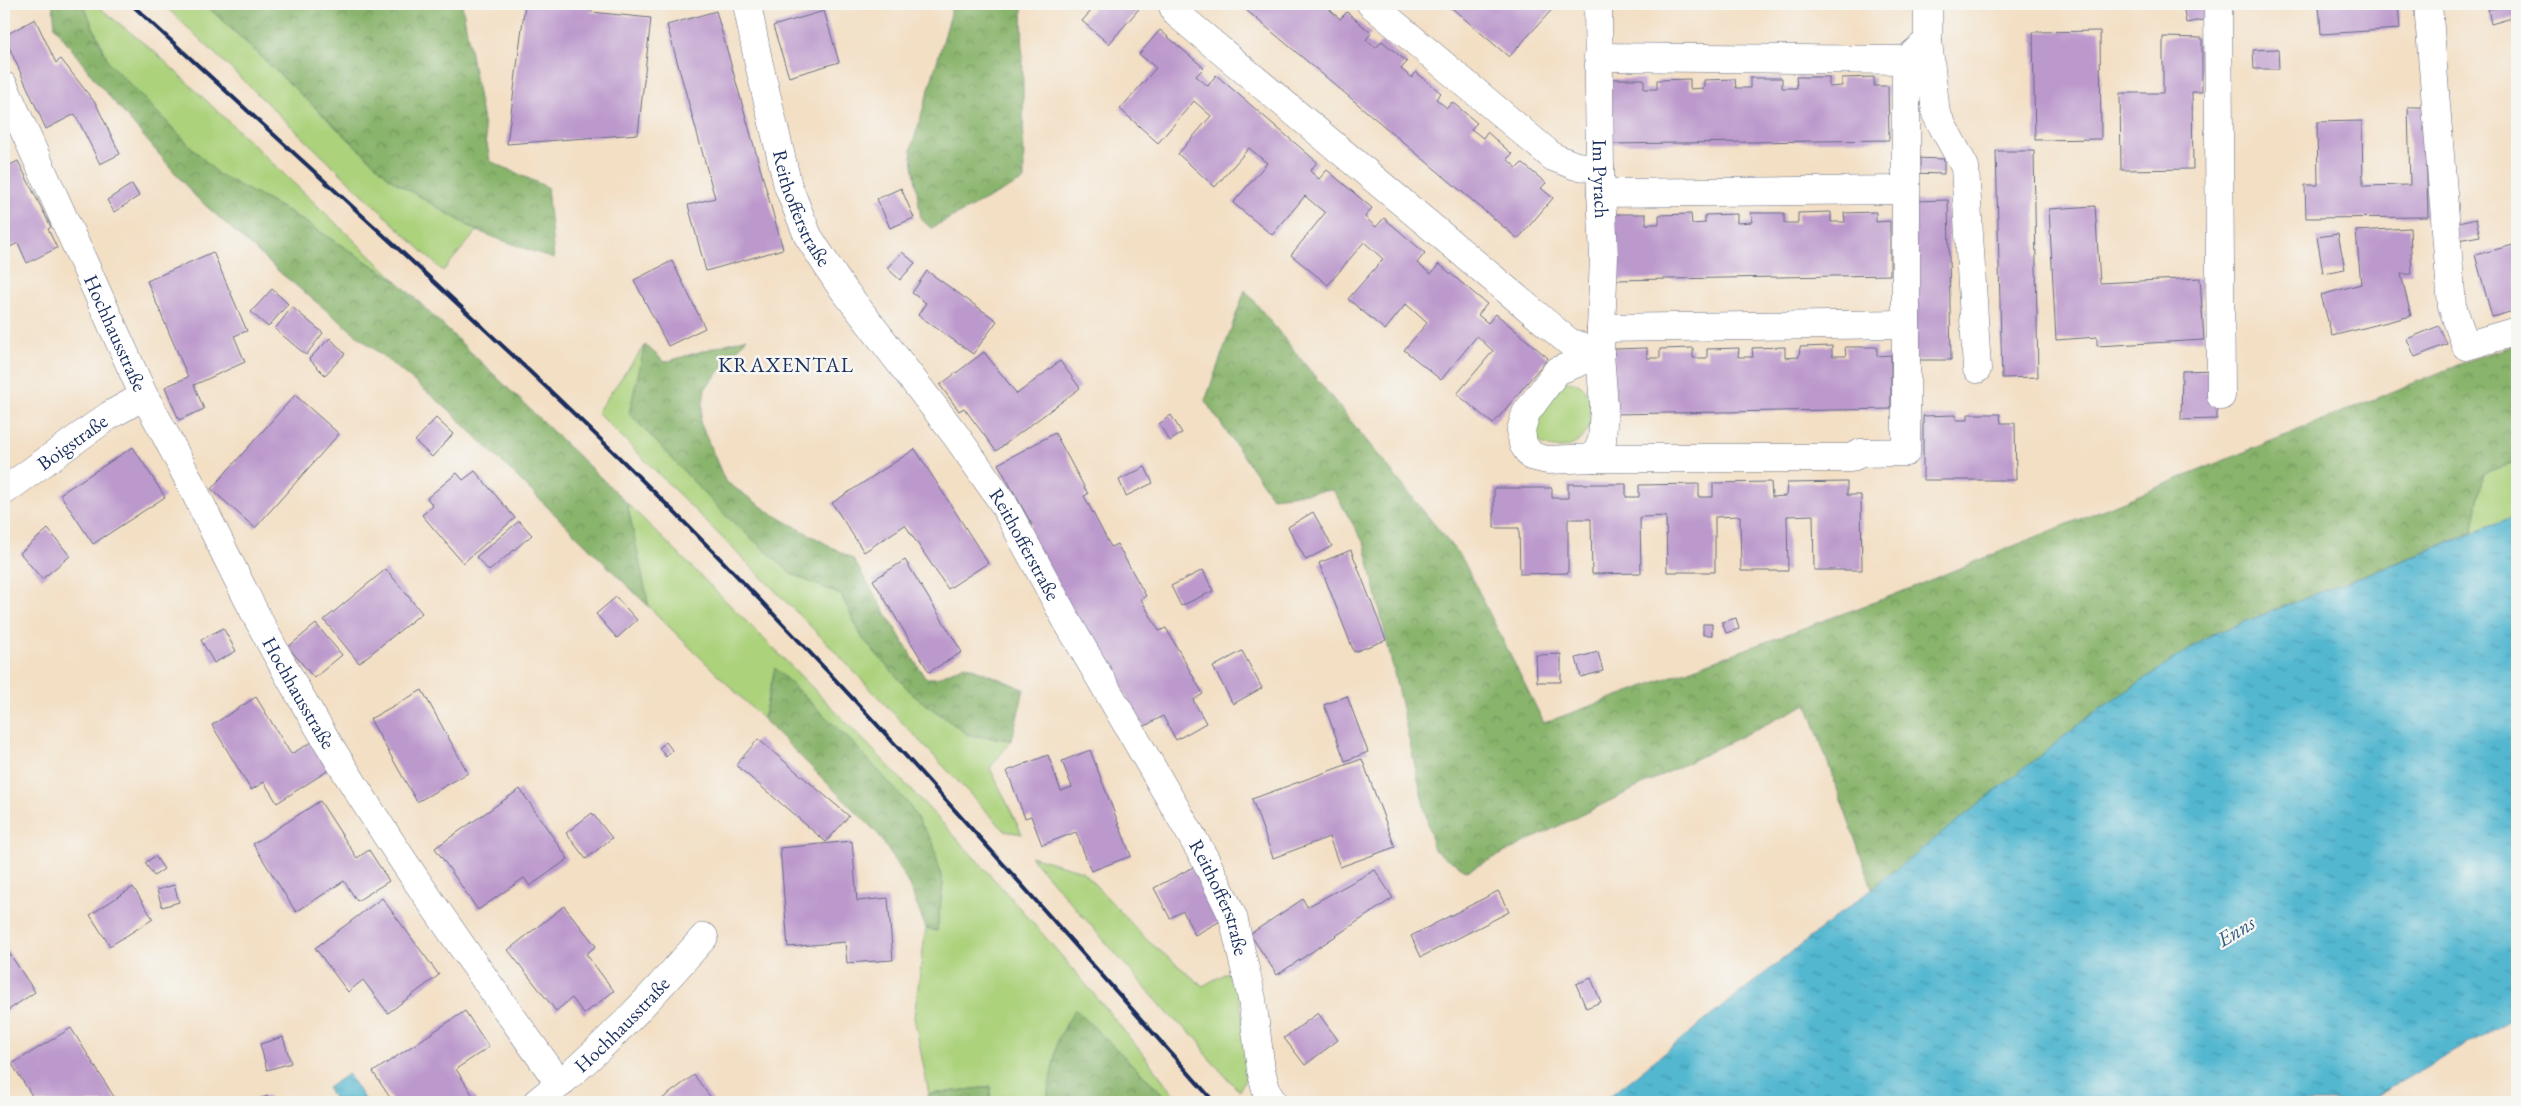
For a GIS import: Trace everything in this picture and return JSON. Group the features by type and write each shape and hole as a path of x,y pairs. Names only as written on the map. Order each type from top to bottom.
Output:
{"street":[{"name":"Reithofferstraße","path":"747,4 758,60 788,186 808,236 837,282 958,437 1003,503 1068,623 1205,858 1233,917 1252,999 1261,1070 1267,1093 1273,1102"},
{"path":"1172,4 1176,13 1569,342 1600,354"},
{"path":"1371,4 1553,157 1576,166 1600,181 1904,190"},
{"name":"Im Pyrach","path":"1594,458 1602,441 1604,406 1600,354 1604,257 1600,181 1598,4"},
{"path":"1928,4 1928,41 1936,114 1965,167 1977,369"},
{"path":"2218,4 2221,396"},
{"path":"2428,4 2452,306 2466,346 2517,331"},
{"path":"1598,57 1906,60 1928,41"},
{"path":"1600,354 1557,371 1526,413 1521,430 1523,444 1531,456 1547,460 1594,458 1850,458 1861,453 1906,452 1904,190 1906,60"},
{"name":"Hochhausstraße","path":"4,86 144,396 168,437 241,589 348,777 429,900 560,1084 617,1030 704,937"},
{"path":"1601,328 1905,324"},
{"name":"Boigstraße","path":"4,491 110,415 144,396"},
{"path":"537,1102 560,1084"}],"green space":[{"path":"53,4 83,4 109,63 218,174 288,211 398,282 627,503 649,607 448,409 283,275 195,196 96,81 55,27"},
{"path":"83,4 95,4 157,54 398,282 288,211 218,175 109,63"},
{"path":"163,4 205,4 392,180 477,231 443,271"},
{"path":"205,4 462,4 490,161 547,187 554,259 477,231 392,180"},
{"path":"951,4 1022,4 1024,180 931,228 921,219 911,150 951,14"},
{"path":"1245,290 1463,560 1544,723 1891,596 2475,358 2517,344 2517,462 2483,473 2472,533 2211,635 2094,713 1873,890 1807,704 1467,871 1434,850 1365,545 1333,490 1272,497 1205,401"},
{"path":"747,338 705,389 700,422 725,481 771,513 853,559 925,678 937,678 965,665 1024,689 1012,740 968,735 913,695 863,639 841,595 792,574 724,514 629,413 645,345 665,362"},
{"path":"645,345 630,413 792,574 841,595 863,639 968,735 1012,740 990,768 1022,834 1005,831 824,640 597,412"},
{"path":"1566,381 1578,384 1587,392 1591,403 1592,416 1588,428 1581,439 1571,446 1548,447 1536,440 1532,432 1532,424 1540,408"},
{"path":"2517,462 2517,516 2472,533 2483,473"},
{"path":"627,503 843,719 983,867 1117,1022 1180,1102 1164,1102 1166,1097 1075,1010 1048,1092 1049,1102 990,1102 991,1087 929,1094 914,1017 926,928 937,931 943,884 775,669 763,719 649,607"},
{"path":"775,668 855,745 906,801 933,842 943,884 937,931 926,928 908,883 879,835 763,719"},
{"path":"1030,856 1082,871 1148,941 1203,986 1235,968 1250,1069 1239,1091 1206,1055 1200,1041 1171,1017"},
{"path":"1075,1009 1166,1097 1164,1102 1049,1102 1048,1092 1058,1039"},
{"path":"991,1087 990,1102 922,1102 929,1094"}],"water":[{"name":"Enns","path":"2517,516 2517,1016 2366,1102 1602,1102 2094,713 2211,635"},
{"path":"348,1074 366,1102 336,1102 327,1088"}],"building":[{"path":"525,4 592,4 591,12 651,18 638,134 507,144"},
{"path":"1097,4 1143,4 1109,44 1082,21"},
{"path":"1239,4 1335,4 1330,10 1340,19 1347,12 1371,33 1366,40 1376,48 1382,41 1407,62 1401,69 1412,78 1416,72 1441,93 1436,99 1447,108 1452,102 1477,123 1471,129 1483,138 1487,132 1512,154 1507,159 1517,168 1522,163 1546,183 1541,188 1553,198 1518,239"},
{"path":"1447,4 1557,4 1509,57"},
{"path":"2183,4 2211,4 2213,18 2186,23"},
{"path":"2319,4 2398,4 2400,29 2321,34"},
{"path":"2496,4 2517,4 2517,37 2512,18 2491,24 2488,9 2497,8"},
{"path":"716,11 783,249 706,271 688,205 715,198 667,25"},
{"path":"824,11 839,62 789,77 773,26"},
{"path":"35,19 56,63 61,59 96,104 120,154 100,164 75,114 46,129 4,36"},
{"path":"1160,30 1204,68 1196,76 1208,86 1216,75 1317,162 1310,171 1319,179 1327,170 1372,208 1365,217 1376,227 1384,218 1425,253 1417,263 1431,274 1439,264 1487,304 1478,315 1488,323 1496,314 1548,358 1493,424 1457,394 1493,351 1477,336 1441,380 1404,350 1427,323 1406,304 1385,330 1348,299 1383,259 1364,242 1328,285 1291,255 1325,213 1305,196 1272,235 1233,203 1267,163 1249,148 1215,187 1178,154 1211,116 1194,101 1158,143 1120,109 1156,68 1139,54"},
{"path":"2100,31 2101,139 2035,140 2033,32"},
{"path":"2163,37 2202,38 2202,92 2192,92 2193,169 2121,170 2120,93 2163,93"},
{"path":"2278,49 2279,69 2254,69 2253,50"},
{"path":"1796,77 1829,77 1829,87 1842,86 1842,78 1874,77 1874,86 1888,86 1889,140 1611,144 1610,79 1644,79 1644,89 1657,89 1657,80 1690,79 1690,89 1704,88 1704,80 1735,79 1736,88 1750,88 1750,78 1782,78 1782,88 1797,88"},
{"path":"2408,107 2425,107 2428,217 2306,218 2305,185 2318,185 2317,122 2362,121 2363,186 2410,185"},
{"path":"1996,151 2034,151 2038,377 2002,378"},
{"path":"1912,158 1944,159 1944,174 1912,173"},
{"path":"18,161 51,227 48,229 57,248 27,263 18,243 4,250 4,168"},
{"path":"132,184 139,196 114,212 107,200"},
{"path":"901,188 914,218 890,228 877,199"},
{"path":"1948,200 1951,360 1914,360 1911,201"},
{"path":"2095,206 2100,283 2200,278 2204,340 2097,346 2097,337 2056,340 2049,209"},
{"path":"1831,212 1831,222 1845,222 1844,213 1876,212 1876,222 1890,221 1890,275 1613,280 1612,214 1646,214 1646,224 1659,224 1659,215 1691,214 1692,224 1705,223 1705,215 1737,214 1737,223 1752,222 1751,213 1784,213 1784,223 1798,223 1798,213"},
{"path":"2476,219 2480,236 2458,240 2454,224"},
{"path":"2410,228 2412,274 2401,274 2411,316 2332,336 2321,295 2361,284 2356,231"},
{"path":"2338,234 2345,269 2323,273 2317,237"},
{"path":"2517,244 2517,310 2492,317 2475,255"},
{"path":"213,252 247,331 234,336 245,362 194,385 204,409 179,420 165,387 188,377 147,281"},
{"path":"902,252 915,263 900,280 887,268"},
{"path":"672,261 705,328 668,346 634,280"},
{"path":"927,271 997,321 973,354 918,315 926,303 912,293"},
{"path":"272,289 288,304 268,327 251,312"},
{"path":"292,307 323,333 306,355 275,329"},
{"path":"2439,326 2447,344 2415,357 2407,339"},
{"path":"330,338 345,354 325,375 309,359"},
{"path":"1832,346 1832,356 1846,356 1845,347 1877,347 1877,356 1891,355 1891,409 1614,414 1613,349 1647,348 1647,358 1660,358 1660,349 1693,348 1693,358 1707,358 1707,349 1739,348 1738,357 1753,357 1752,348 1785,347 1785,358 1799,357 1800,347"},
{"path":"984,352 1017,394 1060,361 1080,388 996,451 964,408 959,411 940,385"},
{"path":"2217,370 2217,419 2181,420 2182,371"},
{"path":"295,395 339,434 255,528 211,489"},
{"path":"1968,414 2000,414 2001,423 2015,423 2016,480 1923,480 1923,416 1956,415 1956,420 1968,420"},
{"path":"1171,415 1182,433 1170,441 1159,424"},
{"path":"436,418 453,434 432,457 415,441"},
{"path":"1055,433 1088,494 1084,496 1111,547 1117,544 1146,596 1141,599 1159,631 1166,628 1203,694 1193,700 1206,723 1176,740 1163,716 1143,727 1107,662 1101,665 1025,529 1032,525 998,464"},
{"path":"133,447 165,497 93,544 60,494"},
{"path":"915,449 988,563 948,589 905,525 864,552 832,503"},
{"path":"1145,467 1153,483 1126,496 1119,480"},
{"path":"475,471 515,518 463,563 422,515 433,506 427,498 457,473 463,480"},
{"path":"1771,482 1772,497 1786,496 1787,483 1847,482 1847,495 1861,495 1862,570 1814,570 1813,515 1787,516 1788,571 1741,571 1740,516 1715,517 1715,572 1667,572 1666,516 1640,517 1641,573 1592,574 1591,519 1568,519 1568,573 1520,574 1519,528 1494,528 1494,488 1552,488 1552,498 1568,498 1568,484 1626,484 1626,497 1639,497 1639,485 1699,484 1699,497 1713,497 1713,483"},
{"path":"1313,512 1332,546 1306,560 1288,527"},
{"path":"519,521 532,535 489,571 476,557"},
{"path":"48,529 70,556 42,579 20,553"},
{"path":"1351,550 1386,640 1354,652 1319,563"},
{"path":"905,560 962,652 929,672 873,580"},
{"path":"386,569 422,613 359,663 324,620"},
{"path":"1203,570 1213,591 1181,606 1171,586"},
{"path":"616,597 637,620 617,638 596,614"},
{"path":"1736,618 1739,629 1726,633 1722,622"},
{"path":"316,624 342,655 314,678 288,647"},
{"path":"1703,624 1712,624 1712,635 1703,635"},
{"path":"223,628 236,651 214,663 201,640"},
{"path":"1242,651 1262,688 1233,704 1213,667"},
{"path":"1598,652 1603,671 1581,677 1576,658"},
{"path":"1561,654 1561,682 1537,682 1536,655"},
{"path":"422,690 468,773 417,802 370,719"},
{"path":"1347,696 1368,752 1345,761 1324,705"},
{"path":"256,697 291,754 312,742 329,770 277,803 264,782 251,790 212,725"},
{"path":"758,739 849,816 826,842 736,765"},
{"path":"666,742 672,750 666,757 659,748"},
{"path":"1090,750 1131,856 1091,871 1076,832 1042,845 1031,816 1025,818 1007,771 1048,755 1061,791 1072,787 1062,761"},
{"path":"1362,759 1395,847 1340,867 1329,837 1273,858 1252,799"},
{"path":"520,789 568,859 530,886 524,878 478,910 435,848"},
{"path":"320,801 357,858 369,850 389,881 357,901 344,881 296,912 253,844"},
{"path":"592,813 612,838 586,859 566,833"},
{"path":"852,841 857,901 888,898 893,960 847,963 845,942 788,947 780,848"},
{"path":"155,856 164,869 154,876 145,863"},
{"path":"1197,865 1226,918 1195,935 1183,911 1170,918 1154,888"},
{"path":"1375,870 1393,898 1277,975 1250,934 1303,899 1307,907"},
{"path":"174,885 179,902 162,907 157,890"},
{"path":"133,887 153,919 110,946 90,915"},
{"path":"1498,891 1509,912 1421,957 1411,936"},
{"path":"382,898 439,975 388,1013 363,980 348,992 315,948"},
{"path":"564,906 596,946 586,954 614,991 584,1014 572,998 556,1011 508,950"},
{"path":"4,945 35,992 4,1013"},
{"path":"1591,978 1601,1002 1586,1008 1576,984"},
{"path":"465,1011 489,1047 456,1069 477,1102 393,1102 373,1072"},
{"path":"1318,1013 1338,1040 1305,1065 1284,1038"},
{"path":"71,1028 116,1100 113,1102 36,1102 12,1064"},
{"path":"283,1037 291,1063 267,1070 260,1044"},
{"path":"694,1075 714,1102 658,1102"},
{"path":"268,1096 270,1102 247,1102"}],"railway":[{"path":"131,4 391,242 584,423 721,560 794,635 936,789 1214,1102"}],"district":[{"name":"KRAXENTAL","path":"786,365"}]}
